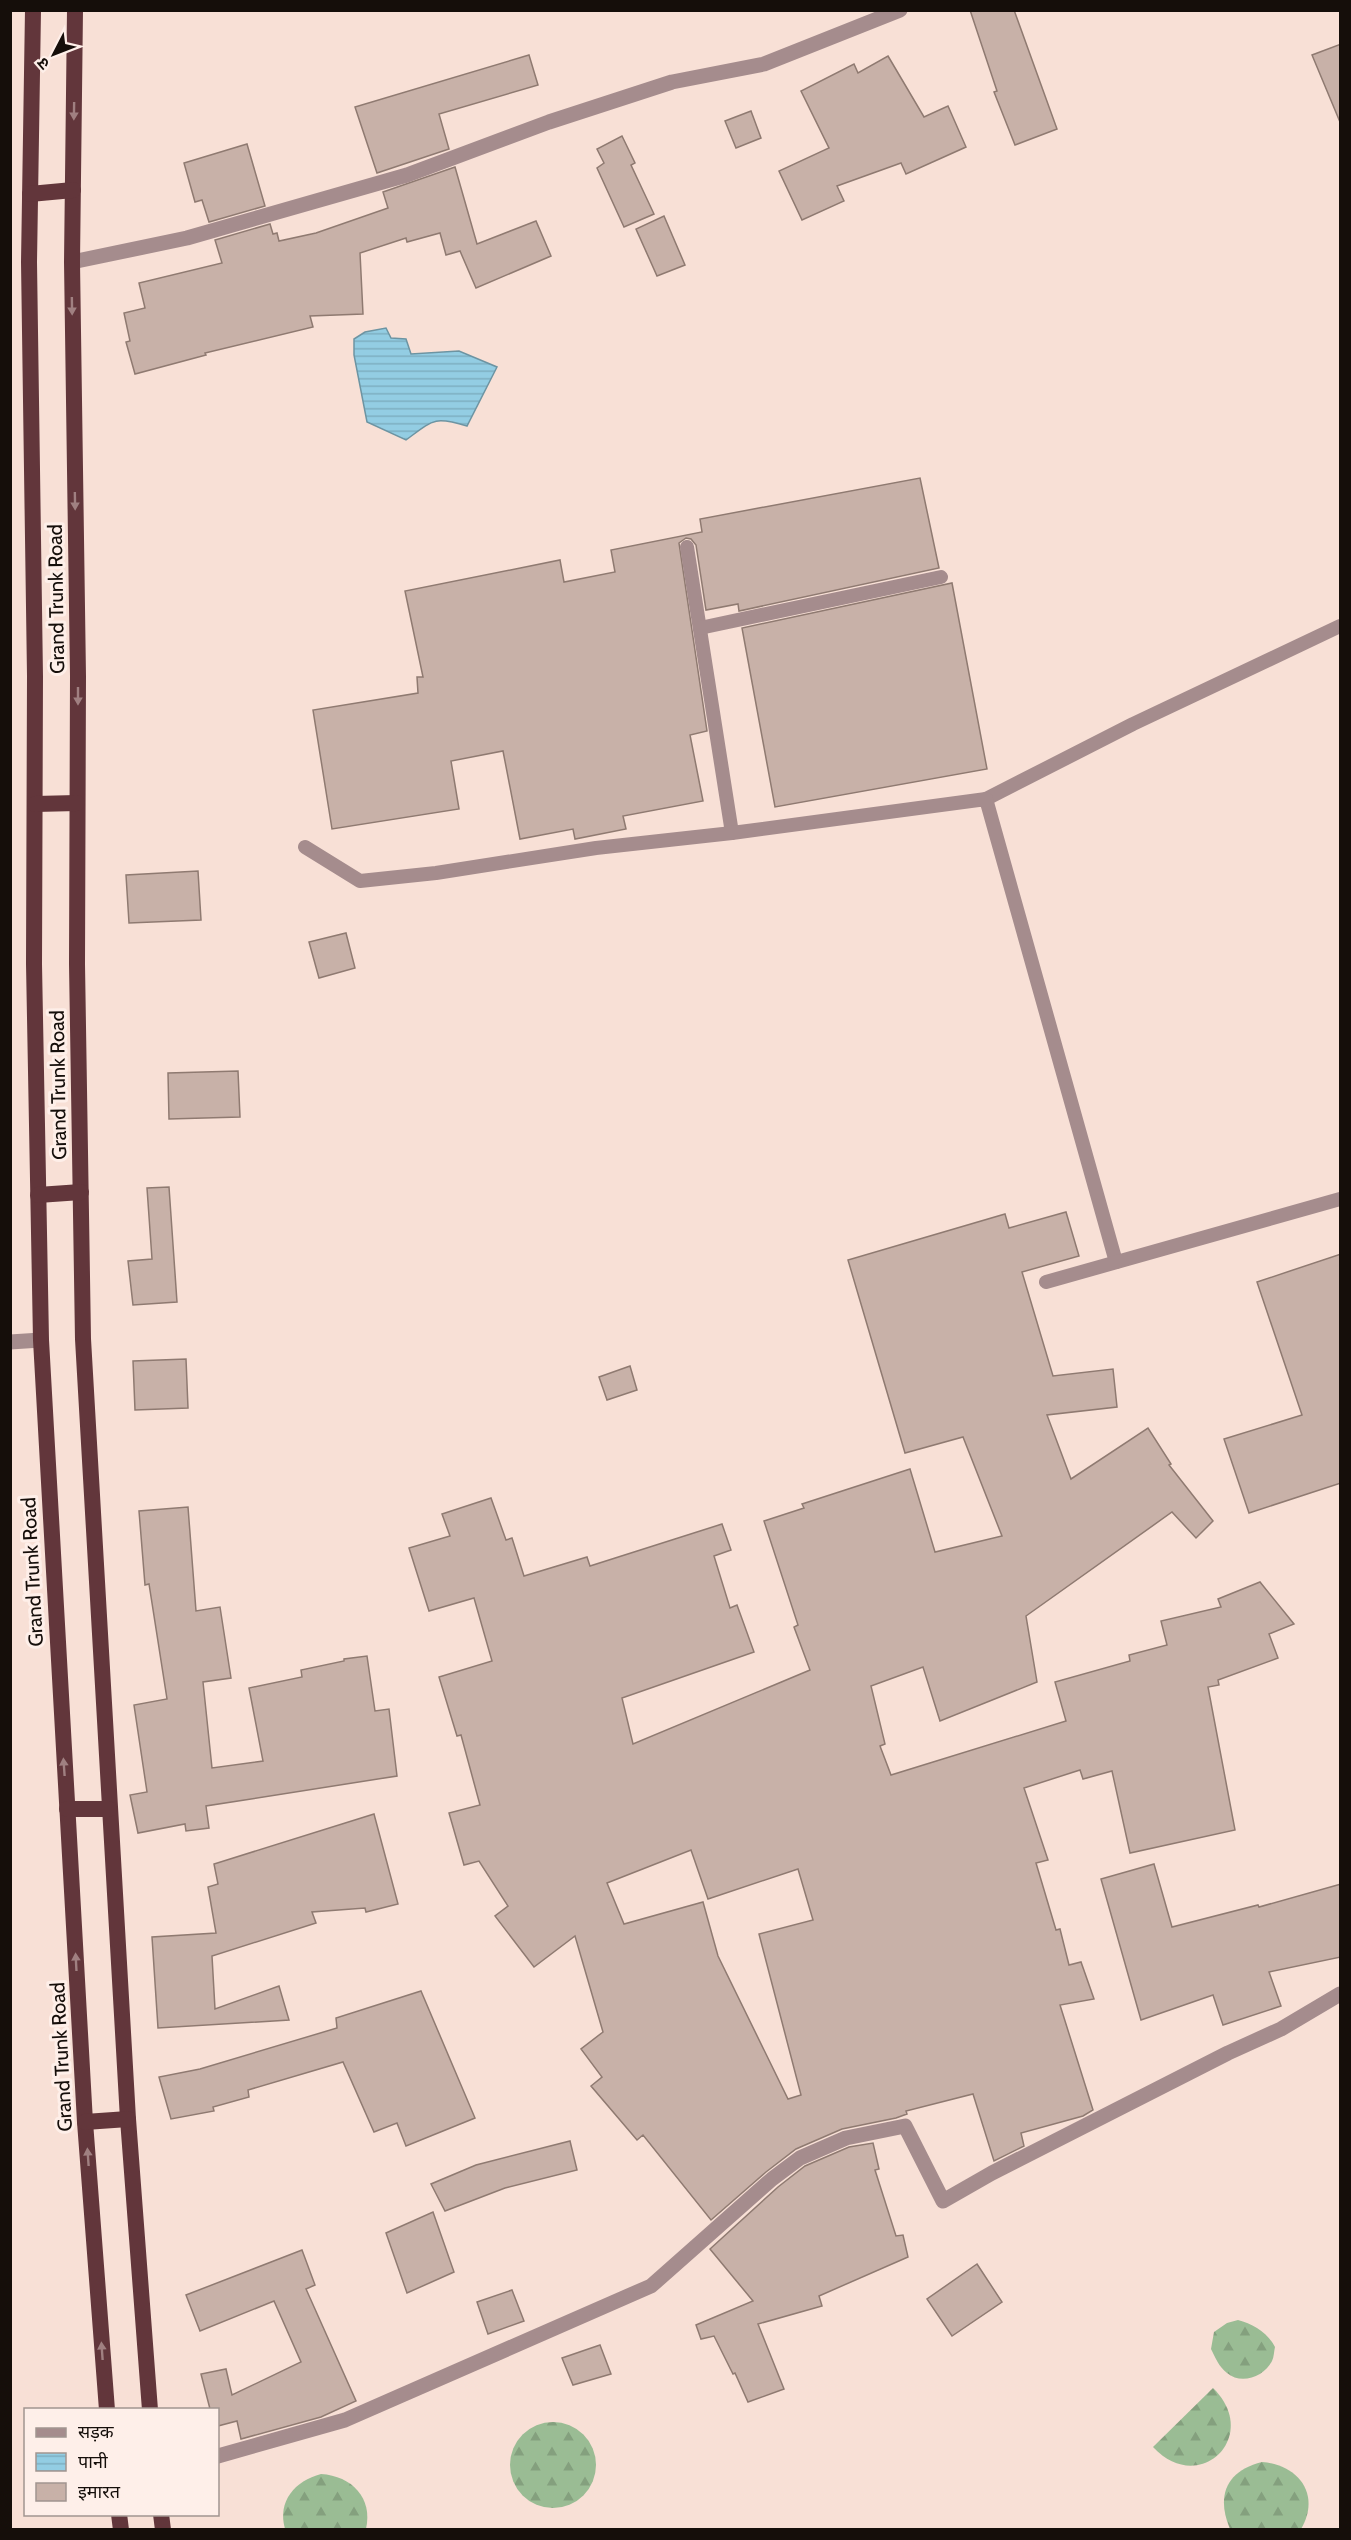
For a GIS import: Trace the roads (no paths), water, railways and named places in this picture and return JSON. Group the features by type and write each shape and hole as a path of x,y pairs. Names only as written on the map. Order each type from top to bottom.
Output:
{"highway":[{"name":"Grand Trunk Road","path":"33,10 30,194 35,804 34,964 40,1340 85,2122 107,2408"},
{"name":"Grand Trunk Road","path":"75,10 72,262 77,964 83,1339 128,2119 150,2408"},
{"path":"30,194 73,190"},
{"path":"35,804 77,803"},
{"path":"38,1195 81,1191"},
{"path":"67,1809 109,1809"},
{"path":"85,2122 128,2119"}],"street":[{"path":"72,262 187,238 407,175 549,122 672,82 764,64 900,10"},
{"path":"10,1342 40,1340"},
{"path":"219,2456 345,2420 651,2286 800,2158 846,2138 905,2126 943,2201 992,2173 1228,2053 1281,2029 1341,1994"}],"lane":[{"path":"687,547 732,833"},
{"path":"700,628 941,577"},
{"path":"305,847 360,881 436,873 596,848 732,833 986,799 1133,724 1341,626"},
{"path":"986,799 1116,1262"},
{"path":"1046,1282 1341,1199"}],"water":[{"path":"386,328 391,338 406,339 411,354 459,351 497,367 467,426 447,421 434,422 406,440 367,422 354,355 354,339 365,332"}]}
